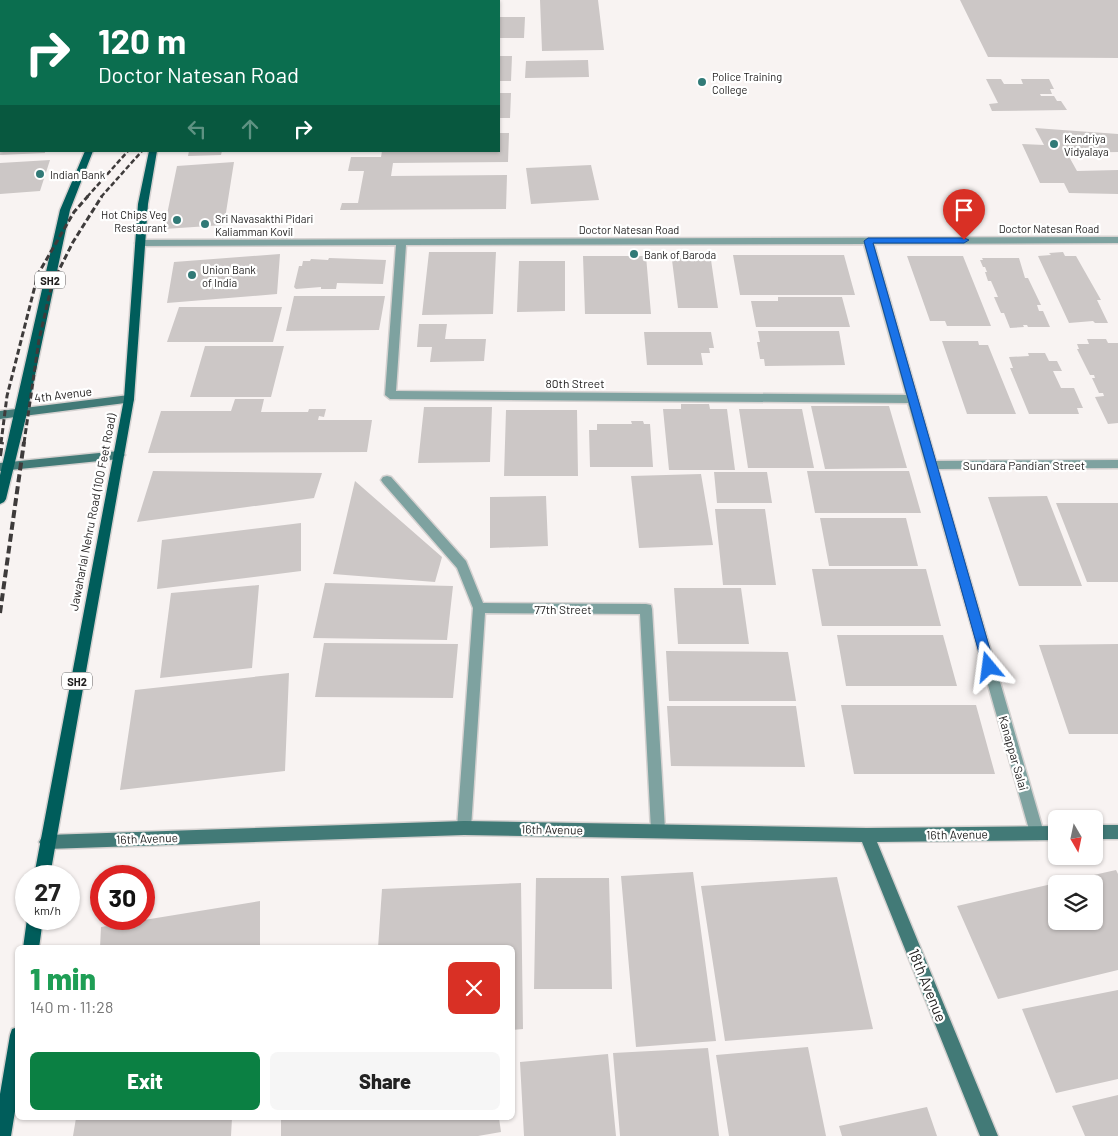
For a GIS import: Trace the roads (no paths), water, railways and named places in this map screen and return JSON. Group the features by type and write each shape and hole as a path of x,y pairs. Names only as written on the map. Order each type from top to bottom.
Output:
{"main road":[{"name":"SH2","path":"0,499 4,466 22,413 65,210 90,152"},
{"name":"Jawaharlal Nehru Road (100 Feet Road)","path":"44,865 129,399 143,204 153,152"},
{"path":"31,945 33,930"},
{"path":"2,1136 15,1054"}],"street":[{"name":"Doctor Natesan Road","path":"140,243 1118,240"},
{"name":"Kanappar Salai","path":"868,241 1038,833"},
{"name":"80th Street","path":"401,242 390,395 912,399"},
{"name":"4th Avenue","path":"0,415 129,399"},
{"path":"4,466 119,455"},
{"name":"Sundara Pandian Street","path":"931,465 1118,464"},
{"path":"387,480 462,565 479,608 464,828"},
{"name":"77th Street","path":"479,608 646,609 658,830"},
{"name":"16th Avenue","path":"47,842 464,828 867,835 1048,833"},
{"path":"1103,832 1118,832"},
{"name":"18th Avenue","path":"867,835 989,1136"}],"railway":[{"path":"87,197 127,152"},
{"path":"101,197 141,152"},
{"path":"1,443 7,396 38,274 74,212 88,196"},
{"path":"24,443 39,340 52,284 73,242 102,196"},
{"path":"0,456 2,442"},
{"path":"0,613 24,442"}],"place":[{"name":"Police Training College","path":"702,82"},
{"name":"Kendriya Vidyalaya","path":"1054,144"},
{"name":"Indian Bank","path":"40,174"},
{"name":"Hot Chips Veg Restaurant","path":"177,220"},
{"name":"Sri Navasakthi Pidari Kaliamman Kovil","path":"205,224"},
{"name":"Bank of Baroda","path":"634,254"},
{"name":"Union Bank of India","path":"192,275"}]}
